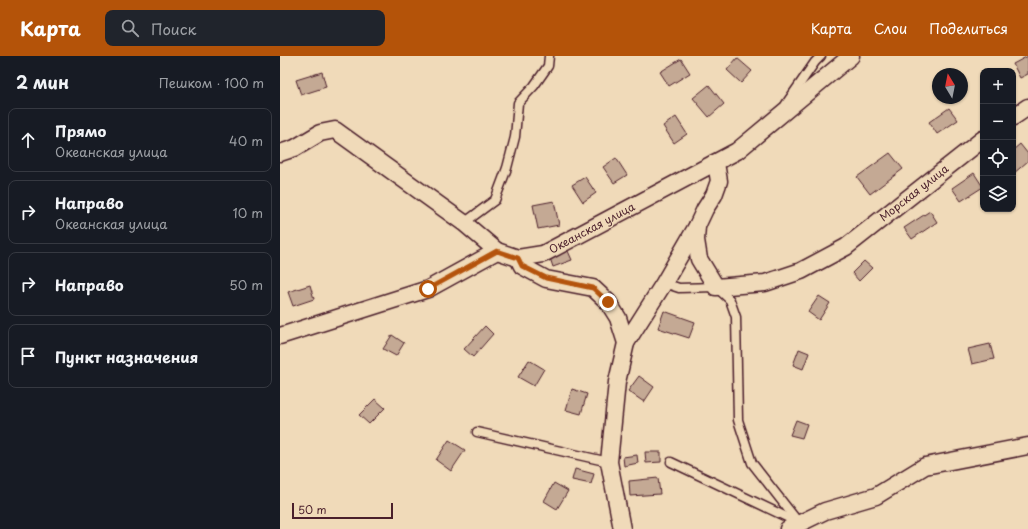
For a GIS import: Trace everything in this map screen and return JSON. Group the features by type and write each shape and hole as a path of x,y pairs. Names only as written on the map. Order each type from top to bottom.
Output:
{"street":[{"name":"Океанская улица","path":"497,251 518,258 543,254 714,163 737,150 852,56"},
{"path":"1016,114 1028,107"},
{"path":"280,153 295,148 320,133 335,130 464,223 497,251 428,289 280,336"},
{"name":"Морская улица","path":"716,287 765,283 801,271 846,247 982,140"},
{"path":"622,529 609,462 617,382 626,343 664,283 714,195 719,181 717,169 714,163"},
{"path":"697,226 696,240 699,259 716,287"},
{"path":"518,258 522,266 546,278 593,288 608,302 618,318 626,343"},
{"path":"794,526 825,511 876,496 925,466 1028,446"}],"lane":[{"path":"464,223 495,200 507,168 515,137 518,103 534,86 548,66 549,56"},
{"path":"775,119 814,62 821,56"},
{"path":"664,283 679,288 716,287 730,300 736,317 738,420 752,463 794,526"},
{"path":"477,432 609,462"},
{"path":"671,462 794,526"}],"building":[{"path":"1028,56 1028,74 1020,78 1013,64"},
{"path":"737,58 752,71 741,83 727,70"},
{"path":"681,59 690,73 669,86 660,72"},
{"path":"322,72 326,87 301,95 296,80"},
{"path":"709,85 724,104 709,117 693,98"},
{"path":"949,108 958,120 937,134 929,122"},
{"path":"676,117 687,134 674,143 663,126"},
{"path":"1020,144 1028,154 1028,161 1016,171 1016,147"},
{"path":"890,153 903,169 870,194 857,177"},
{"path":"616,158 627,175 614,183 603,167"},
{"path":"974,173 980,182 980,189 961,201 952,188"},
{"path":"585,177 596,193 583,202 572,185"},
{"path":"554,201 559,225 538,229 533,205"},
{"path":"930,211 937,222 912,239 904,228"},
{"path":"568,251 572,260 553,267 550,258"},
{"path":"864,261 872,268 859,281 852,273"},
{"path":"310,285 314,299 293,306 288,292"},
{"path":"819,296 830,303 819,320 808,312"},
{"path":"664,311 695,322 689,338 658,328"},
{"path":"485,326 493,334 473,357 464,349"},
{"path":"392,335 404,343 396,356 383,349"},
{"path":"990,344 994,359 972,364 968,349"},
{"path":"799,349 809,353 803,369 793,365"},
{"path":"529,360 544,369 534,386 518,377"},
{"path":"639,376 654,387 644,402 628,391"},
{"path":"572,389 587,394 581,414 566,410"},
{"path":"375,399 385,408 369,424 359,415"},
{"path":"796,420 807,424 802,438 790,435"},
{"path":"449,440 465,450 451,471 436,460"},
{"path":"645,452 661,452 661,462 646,463"},
{"path":"637,455 638,463 624,466 623,457"},
{"path":"575,469 594,474 591,484 572,480"},
{"path":"658,478 660,494 630,496 629,481"},
{"path":"554,483 568,491 557,509 544,501"}],"route":[{"path":"428,289 497,251 518,258 522,266 546,278 593,288 608,302"}]}
